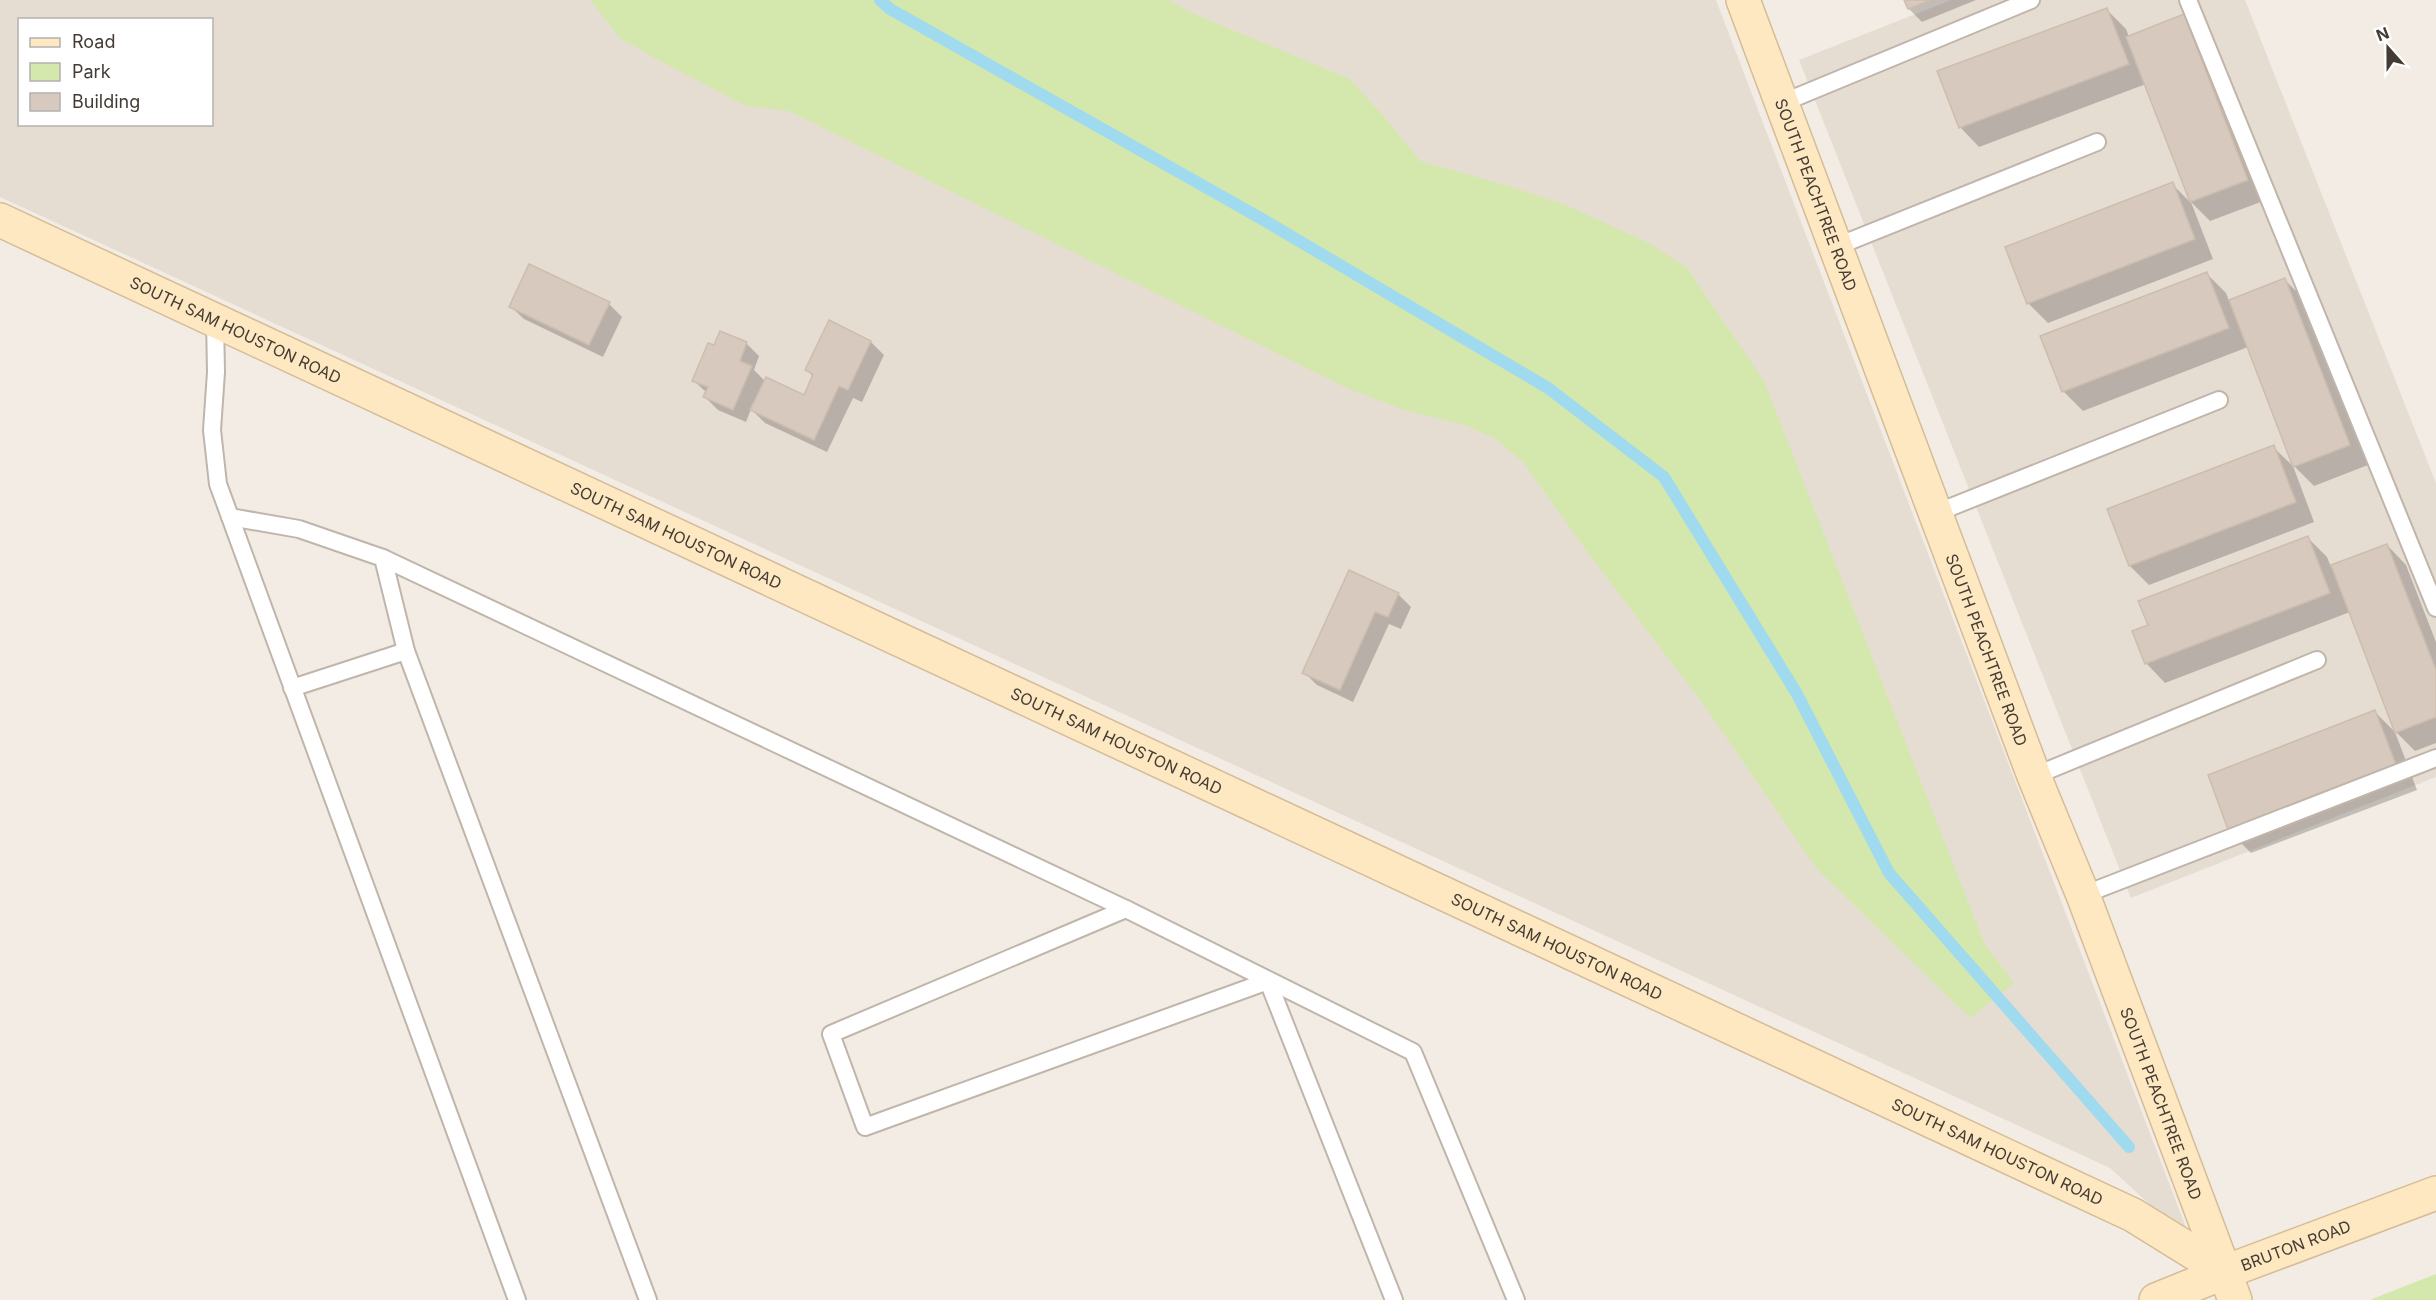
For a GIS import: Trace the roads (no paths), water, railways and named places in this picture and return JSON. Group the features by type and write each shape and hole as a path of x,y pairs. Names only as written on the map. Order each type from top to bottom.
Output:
{"street":[{"name":"SOUTH PEACHTREE ROAD","path":"1743,0 2034,776 2083,895 2230,1286"},
{"name":"SOUTH SAM HOUSTON ROAD","path":"0,220 2133,1215 2230,1286"},
{"name":"BRUTON ROAD","path":"2156,1300 2230,1286 2436,1193"}],"lane":[{"path":"1782,103 2031,0"},
{"path":"2188,0 2436,608"},
{"path":"1835,247 2097,142"},
{"path":"215,320 216,372 212,430 218,484 517,1300"},
{"path":"1936,513 2219,400"},
{"path":"230,517 299,529 382,558 1126,909 1268,981 1345,1016 1413,1052 1516,1300"},
{"path":"382,558 406,651 648,1300"},
{"path":"292,688 406,651"},
{"path":"2034,776 2317,660"},
{"path":"2083,895 2436,758"},
{"path":"1126,909 831,1034 865,1127 1268,981"},
{"path":"1268,981 1394,1300"}],"waterway":[{"path":"880,0 890,9 1262,219 1548,388 1664,477 1797,694 1889,873 2129,1147"}]}
